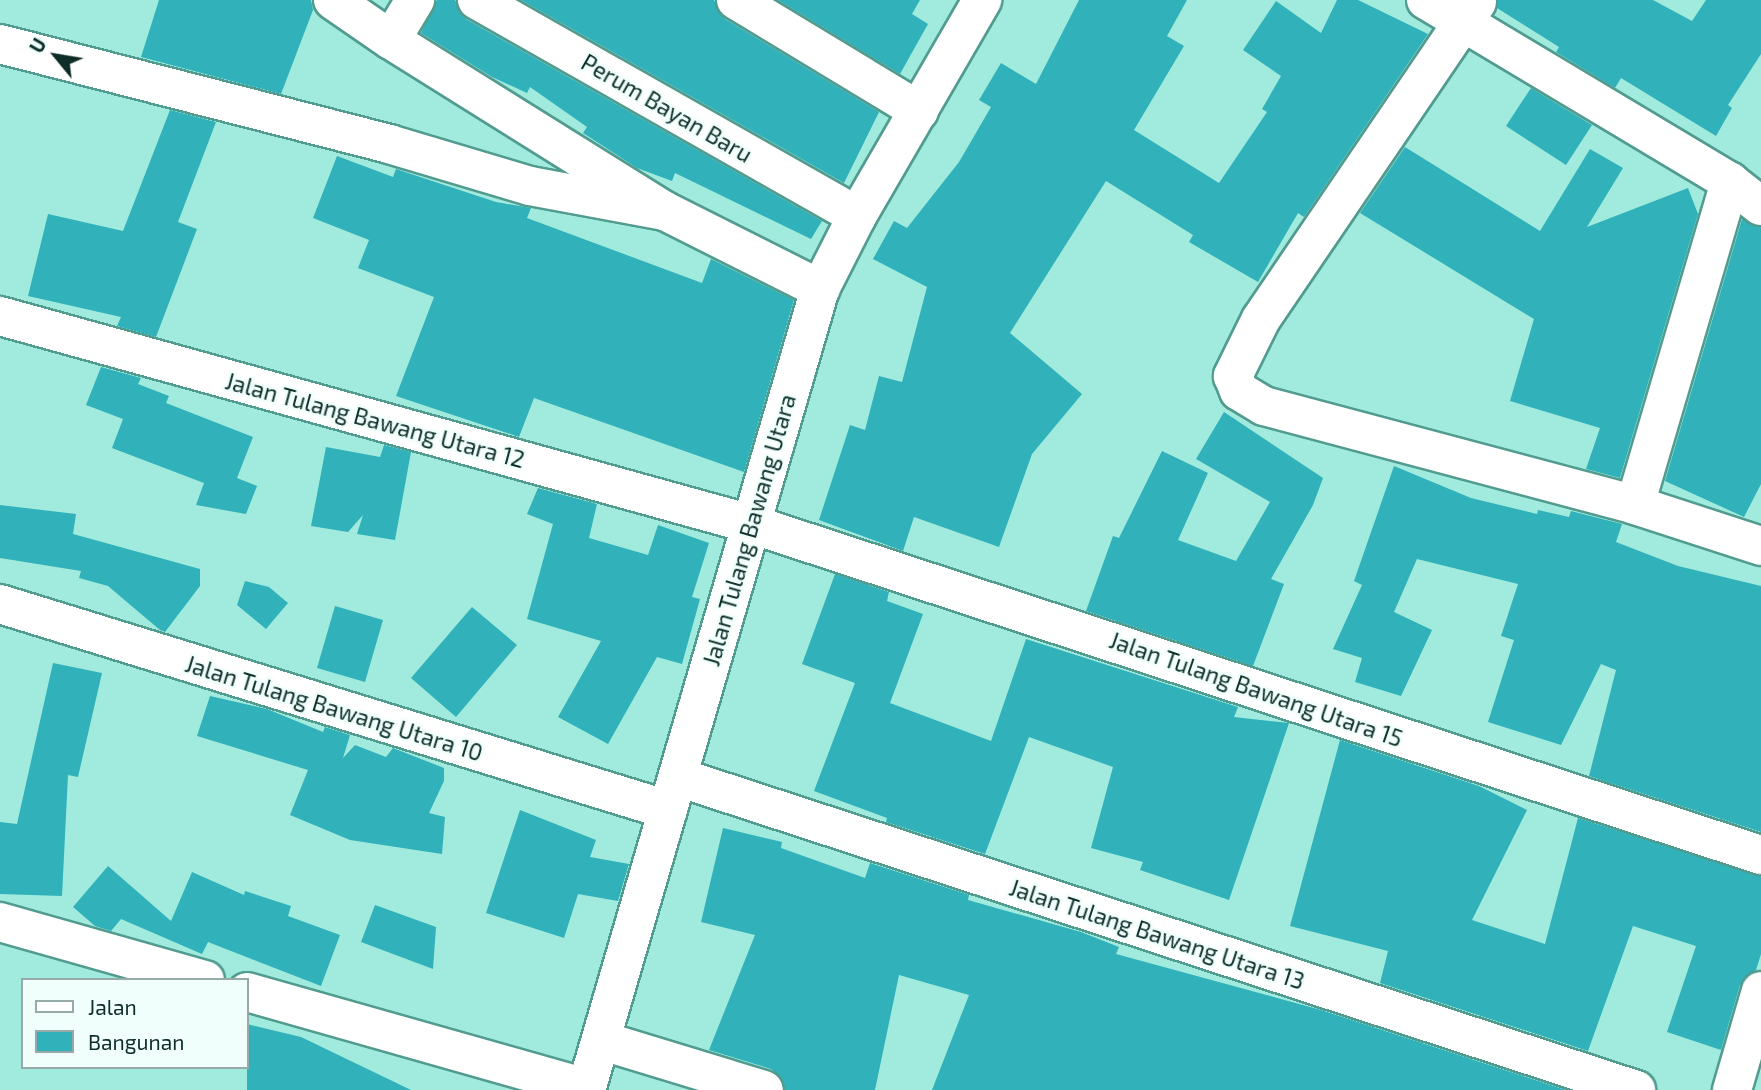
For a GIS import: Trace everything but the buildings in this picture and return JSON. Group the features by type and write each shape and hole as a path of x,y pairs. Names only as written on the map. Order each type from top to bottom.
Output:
{"street":[{"path":"333,0 391,40 665,211 820,289"},
{"path":"391,40 415,0"},
{"name":"Perum Bayan Baru","path":"477,0 857,216"},
{"path":"736,0 919,111"},
{"name":"Jalan Tulang Bawang Utara","path":"587,1089 820,289 857,216 982,0"},
{"path":"1426,0 1471,11 1730,182 1761,206"},
{"path":"1471,11 1261,319 1233,376 1239,391 1264,407 1636,505 1761,546"},
{"path":"0,44 389,144 530,186 665,211"},
{"path":"1636,505 1730,182"},
{"name":"Jalan Tulang Bawang Utara 12","path":"0,316 751,524"},
{"name":"Jalan Tulang Bawang Utara 15","path":"751,524 1761,855"},
{"name":"Jalan Tulang Bawang Utara 10","path":"0,604 673,794"},
{"name":"Jalan Tulang Bawang Utara 13","path":"673,794 1636,1090"},
{"path":"0,922 198,978"},
{"path":"1732,1090 1761,991"},
{"path":"248,992 587,1089"},
{"path":"603,1041 764,1090"}]}
